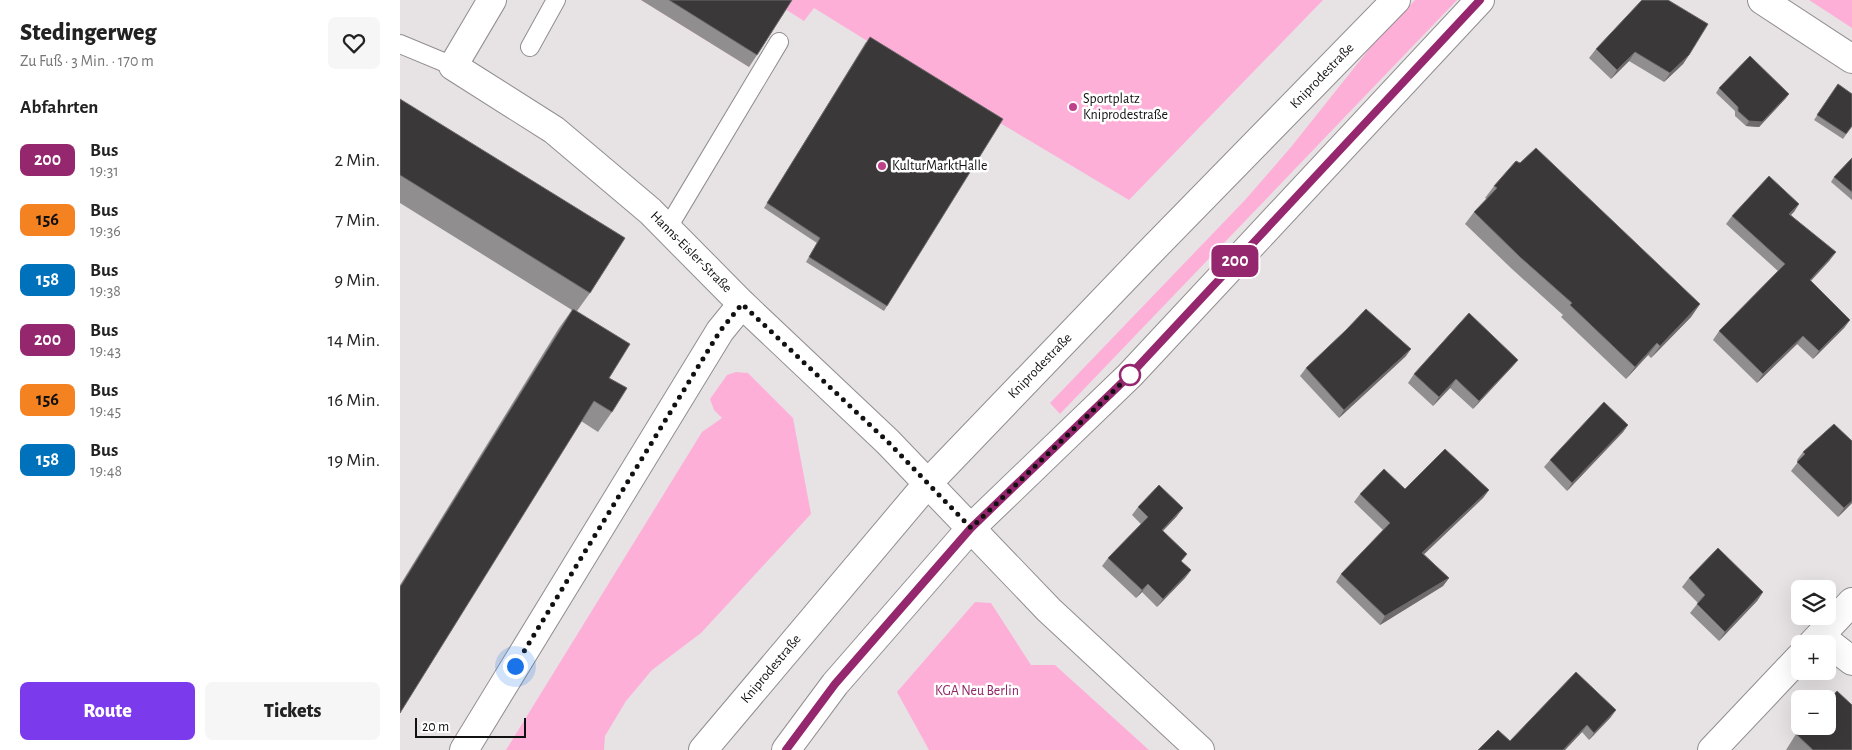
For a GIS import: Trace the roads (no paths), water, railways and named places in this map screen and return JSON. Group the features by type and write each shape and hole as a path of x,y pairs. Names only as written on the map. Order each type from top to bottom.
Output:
{"main road":[{"path":"453,66 492,0"},
{"name":"Kniprodestraße","path":"703,750 928,484 1145,257 1396,0"},
{"path":"786,750 835,684 971,528 1130,375 1480,0"},
{"path":"1762,0 1852,59"},
{"name":"Hanns-Eisler-Straße","path":"453,66 554,130 650,211 742,304 888,442 1049,610 1200,750"},
{"path":"464,750 720,331 742,304"},
{"path":"1821,635 1852,602"},
{"path":"1836,652 1852,661"},
{"path":"1712,750 1791,667"}],"lane":[{"path":"530,47 556,0"},
{"path":"667,229 779,42"},
{"name":"Hanns-Eisler-Straße","path":"400,44 453,66"}],"place":[{"name":"Sportplatz Kniprodestraße","path":"1073,107"},
{"name":"KulturMarktHalle","path":"882,166"}],"park label":[{"name":"KGA Neu Berlin","path":"977,691"}]}
